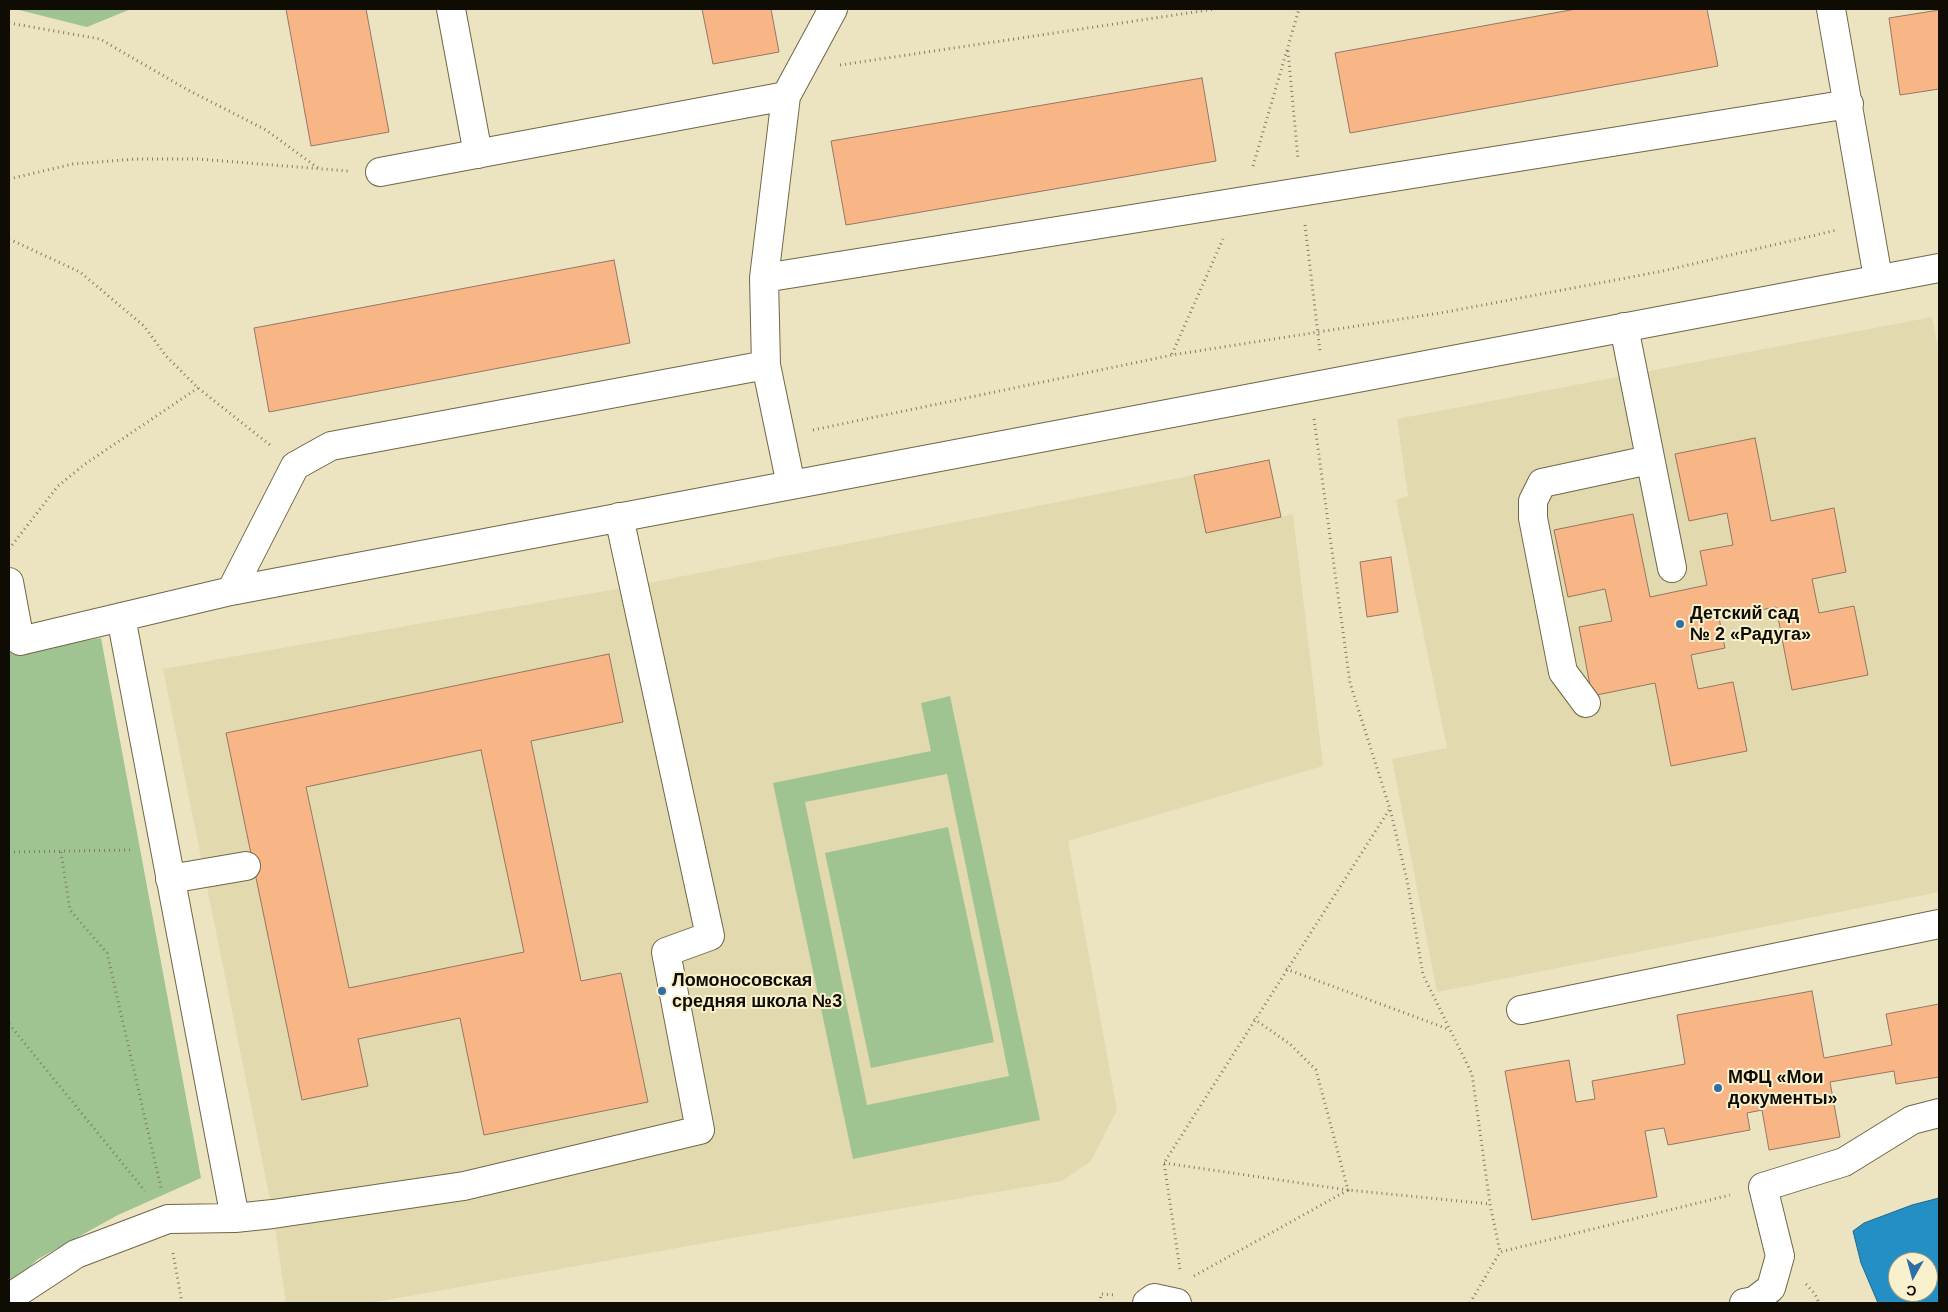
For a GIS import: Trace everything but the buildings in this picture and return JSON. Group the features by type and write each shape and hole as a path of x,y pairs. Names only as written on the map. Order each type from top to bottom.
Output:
{"street":[{"path":"451,9 478,154"},
{"path":"791,485 766,365 764,278 786,96 833,9"},
{"path":"1831,9 1867,224 1878,278"},
{"path":"380,172 786,96"},
{"path":"764,278 1848,104"},
{"path":"9,582 20,641 231,591 1878,278 1939,268"},
{"path":"1624,327 1672,568"},
{"path":"231,591 294,466 331,446 766,365"},
{"path":"1586,703 1563,672 1533,518 1533,501 1542,483 1649,460"},
{"path":"9,1298 76,1254 168,1219 235,1218 464,1186 700,1130 666,952 710,936 619,517"},
{"path":"121,617 235,1218"},
{"path":"170,879 246,866"},
{"path":"1521,1010 1939,924"},
{"path":"1744,1303 1754,1301 1770,1288 1780,1256 1764,1187 1844,1162 1912,1120 1939,1113"}],"path":[{"path":"800,71 1215,9"},
{"path":"9,23 100,39 188,90 266,130 319,168"},
{"path":"9,179 73,164 136,159 198,159 380,172"},
{"path":"780,437 1172,355 1446,312 1653,272 1867,224"},
{"path":"9,239 86,277 144,326 166,356 198,388 228,410 294,466"},
{"path":"1309,387 1350,683 1390,809 1407,880 1423,975 1448,1030 1472,1074 1490,1204 1500,1252 1470,1303"},
{"path":"9,550 58,486 85,464 198,388"},
{"path":"1348,1190 1165,1297 1164,1163 1254,1019 1390,809"},
{"path":"9,852 165,849"},
{"path":"62,852 70,910 107,953 168,1219 182,1303"},
{"path":"1286,969 1448,1030"},
{"path":"1254,1019 1290,1044 1316,1070 1348,1190"},
{"path":"9,1024 168,1219"},
{"path":"1164,1163 1348,1190 1490,1204"},
{"path":"1500,1252 1764,1187"},
{"path":"1100,1303 1101,1294"}],"shaded area":[{"name":"Детский сад № 2 «Радуга»","path":"1932,317 1939,353 1939,892 1437,992 1392,759 1447,748 1396,500 1408,496 1397,419"},
{"name":"Ломоносовская средняя школа №3","path":"1194,475 1281,517 1293,514 1323,766 1068,841 1117,1110 1091,1161 1062,1181 370,1303 286,1303 273,1214 163,669 633,586"}],"green space":[{"path":"15,9 131,9 87,27"},
{"path":"101,638 201,1178 118,1215 38,1259 9,1285 9,653"},
{"path":"950,696 1040,1120 853,1159 773,783 931,751 921,703","holes":["947,774 1009,1076 867,1105 805,802"]},
{"path":"948,827 994,1042 871,1068 825,853"}],"water":[{"path":"1939,1198 1939,1303 1878,1303 1861,1263 1853,1231 1864,1223 1912,1205"}],"place":[{"name":"Детский сад № 2 «Радуга»","path":"1680,624"},
{"name":"Ломоносовская средняя школа №3","path":"662,991"},
{"name":"МФЦ «Мои документы»","path":"1718,1088"}]}
